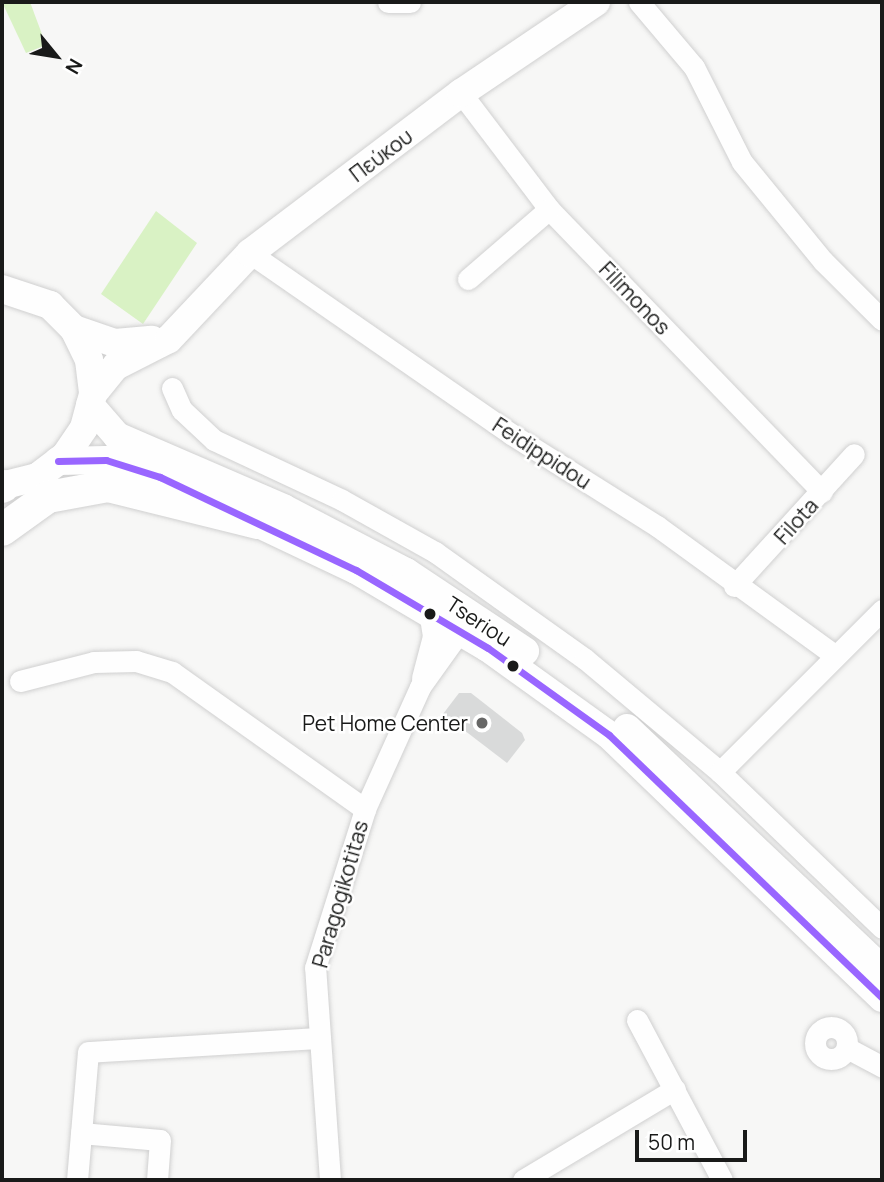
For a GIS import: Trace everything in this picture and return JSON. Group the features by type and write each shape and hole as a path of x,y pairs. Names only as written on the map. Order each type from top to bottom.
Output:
{"highway":[{"path":"2,530 48,497 108,485 257,523"}],"main road":[{"name":"Πεύκου","path":"91,399 116,366 159,346 182,327 250,253 461,93 596,2"},
{"path":"2,289 50,305 74,329 89,360 91,399 84,428 58,461 37,477 2,486"},
{"path":"74,329 125,344 182,327"},
{"name":"Tseriou","path":"91,399 117,436 283,508 486,622 613,716 882,969"},
{"name":"Tseriou","path":"58,461 123,463 257,523 429,612 460,631 609,735 882,998"}],"street":[{"path":"388,2 410,2"},
{"path":"639,2 694,67 742,162 823,261 877,306"},
{"name":"Filimonos","path":"461,93 549,209 822,492"},
{"path":"468,279 549,209"},
{"name":"Feidippidou","path":"250,253 511,434 657,526 734,586 833,654"},
{"path":"173,388 182,410 214,440 342,500 435,552 585,659 720,772 882,928"},
{"name":"Filota","path":"734,586 854,454"},
{"path":"720,772 833,654 882,610"},
{"path":"420,687 433,636 429,612"},
{"name":"Paragogikotitas","path":"330,1180 315,968 365,809 420,687 460,631"},
{"path":"20,681 94,662 136,661 172,672 365,809"},
{"path":"637,1020 722,1180"},
{"path":"77,1180 88,1052 320,1038"},
{"path":"847,1048 882,1067"},
{"path":"523,1180 675,1089"},
{"path":"81,1133 160,1140 157,1180"}],"green space":[{"path":"2,2 30,2 46,45 26,53"},
{"path":"156,211 197,243 143,324 101,294"}],"building":[{"name":"Pet Home Center","path":"459,693 471,693 522,733 525,740 507,763 443,714"}],"transit line":[{"path":"58,461 106,460 160,477 356,570 488,648 609,735 882,998"}],"place":[{"name":"Pet Home Center","path":"482,723"}]}
